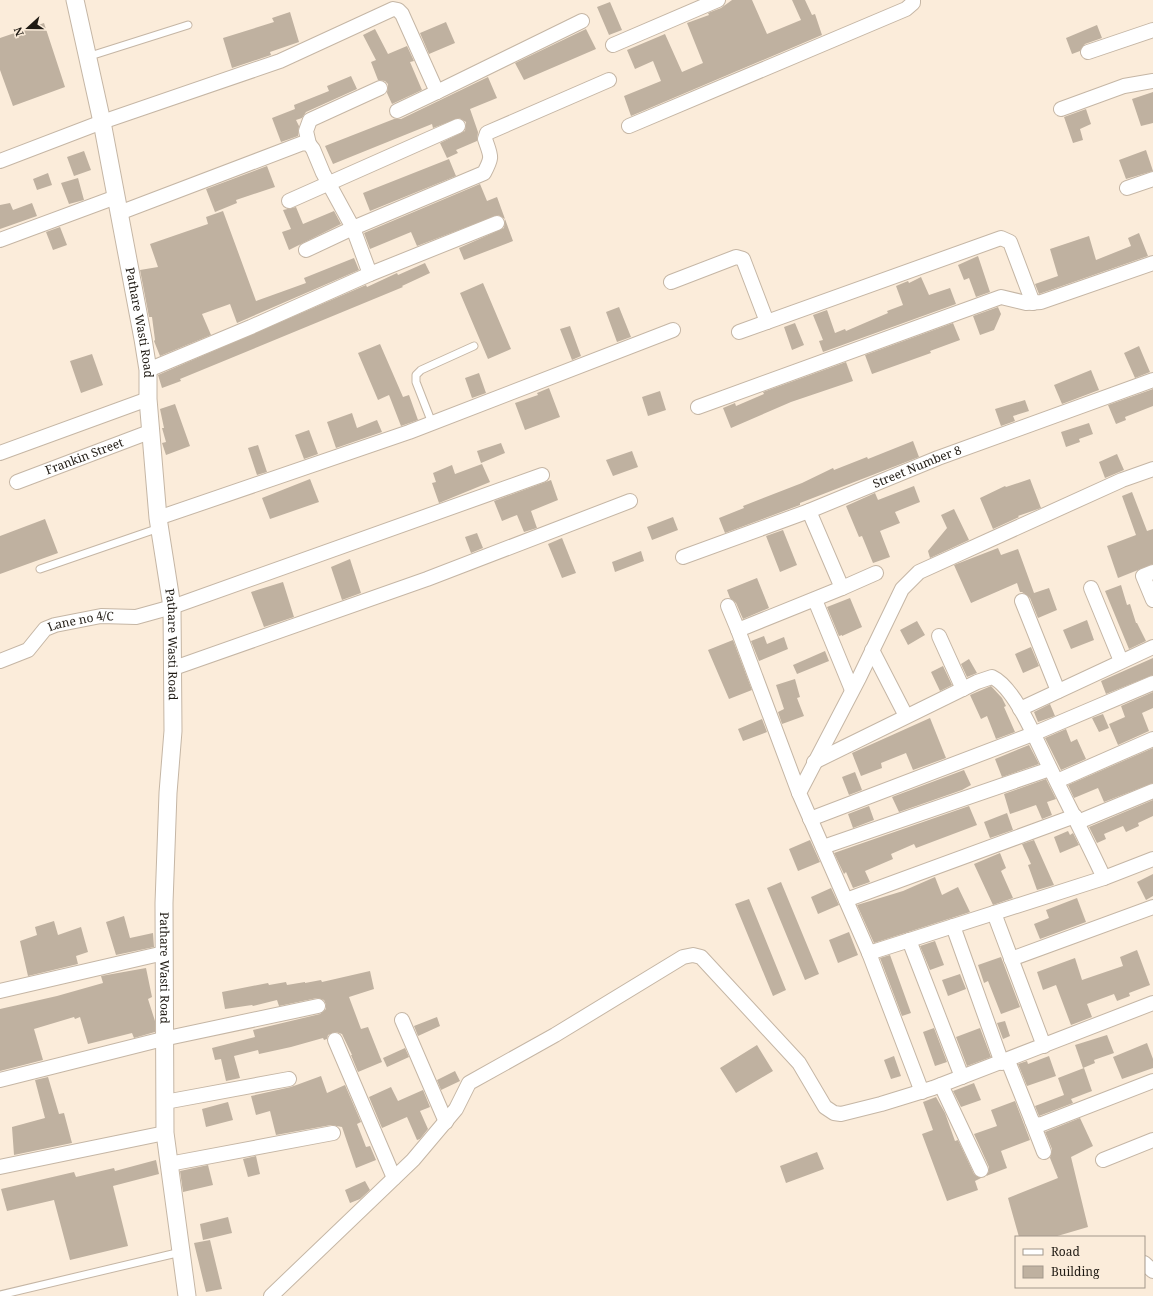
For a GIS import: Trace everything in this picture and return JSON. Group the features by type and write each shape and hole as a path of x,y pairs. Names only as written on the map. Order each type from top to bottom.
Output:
{"street":[{"name":"Pathare Wasti Road","path":"75,0 102,122 148,370 148,399 159,523 172,607 174,668 173,731 168,793 164,903 163,1039 165,1133 187,1296"},
{"path":"613,45 718,0"},
{"path":"629,126 906,10 913,3 913,0"},
{"path":"0,161 102,122 280,61 393,9 398,10 402,14 437,92"},
{"path":"397,111 582,21"},
{"path":"1088,52 1153,30"},
{"path":"306,250 353,228 484,173 491,161 491,155 485,139 487,133 609,80"},
{"path":"1061,109 1124,86 1153,81"},
{"path":"370,274 353,228 310,144 306,131 310,120 380,88"},
{"path":"289,201 458,126"},
{"path":"0,240 118,205 303,143 310,144"},
{"path":"1127,188 1153,179"},
{"path":"148,370 251,327 370,274 497,223"},
{"path":"739,332 1001,238 1010,242 1032,303"},
{"path":"671,282 736,257 743,259 767,322"},
{"path":"698,407 1001,297 1032,303 1041,302 1153,263"},
{"path":"159,523 432,423 673,330"},
{"name":"Street Number 8","path":"683,557 809,511 938,458 1153,380"},
{"path":"0,453 148,399"},
{"name":"Frankin Street","path":"17,482 152,431"},
{"path":"799,793 902,589 919,572 1122,480 1153,469"},
{"name":"Lane no 4/C","path":"0,661 28,650 45,629 55,625 101,616 136,617 172,607 542,475"},
{"path":"174,668 427,579 630,501"},
{"path":"809,511 842,588"},
{"path":"1153,572 1143,576 1153,600"},
{"path":"738,630 815,600 876,573"},
{"path":"1091,588 1121,661"},
{"path":"815,600 852,690"},
{"path":"1022,601 1058,690"},
{"path":"728,606 799,793 870,953 922,1092"},
{"path":"939,636 963,688"},
{"path":"1020,709 1153,647"},
{"path":"872,650 906,716"},
{"path":"814,762 963,688 985,678 992,677 998,680 1020,709 1077,819 1104,878"},
{"path":"810,819 1033,734 1153,683"},
{"path":"823,847 1053,775 1153,739"},
{"path":"846,900 1153,791"},
{"path":"870,953 1104,878 1153,859"},
{"path":"1011,959 1153,907"},
{"path":"994,913 1044,1046"},
{"path":"953,926 1005,1062 1032,1121 1044,1152"},
{"path":"909,940 962,1077"},
{"path":"0,992 164,953"},
{"path":"271,1296 413,1160 446,1122 461,1101 469,1083 555,1035 684,957 693,955 701,957 788,1050 799,1063 825,1108 834,1114 841,1114 922,1092 1005,1062 1153,1003"},
{"path":"0,1080 163,1039 318,1006"},
{"path":"402,1020 446,1122"},
{"path":"335,1040 394,1178"},
{"path":"165,1102 289,1079"},
{"path":"1032,1121 1036,1125 1042,1124 1153,1081"},
{"path":"941,1085 981,1170"},
{"path":"0,1167 165,1133"},
{"path":"169,1164 333,1133"},
{"path":"1103,1160 1153,1140"},
{"path":"1145,1264 1153,1271"}],"lane":[{"path":"87,57 188,25"},
{"path":"432,423 416,382 416,375 421,370 474,346"},
{"path":"40,569 159,523"},
{"path":"2,1295 182,1252"}],"building":[{"path":"732,0 752,0 767,34 801,20 792,0 805,0 812,15 815,14 822,35 631,116 624,96 661,81 653,61 635,69 627,50 665,34 682,72 703,63 687,23 709,15 708,13 721,8"},
{"path":"610,2 622,30 609,35 597,7"},
{"path":"290,12 299,42 270,52 271,55 232,68 223,38 274,22 272,18"},
{"path":"446,22 455,43 429,54 420,33"},
{"path":"44,23 65,87 13,106 0,70 0,38"},
{"path":"1097,25 1102,38 1085,44 1080,51 1072,54 1066,38"},
{"path":"375,29 388,54 407,46 414,61 410,62 422,90 392,104 387,93 388,84 385,81 378,80 371,62 376,60 363,35"},
{"path":"586,29 596,49 524,80 515,63"},
{"path":"351,76 357,89 306,112 302,118 296,120 299,126 298,136 281,142 272,118 295,109 294,105 329,91 327,86"},
{"path":"488,77 497,98 470,109 478,132 477,141 456,150 458,153 447,158 440,143 465,131 466,122 459,118 433,128 432,124 333,164 325,146 394,119 401,119"},
{"path":"1153,92 1153,123 1141,126 1132,99"},
{"path":"1086,109 1091,124 1080,129 1083,140 1073,143 1064,117"},
{"path":"1146,150 1153,171 1126,179 1119,160"},
{"path":"84,151 91,170 74,176 67,157"},
{"path":"449,159 456,176 370,211 363,193"},
{"path":"267,166 275,187 236,200 237,203 215,212 206,189"},
{"path":"48,173 52,185 37,190 33,179"},
{"path":"78,178 84,200 69,204 61,183"},
{"path":"480,184 487,201 497,197 505,219 498,215 417,246 411,232 370,249 364,233"},
{"path":"10,203 13,210 32,203 37,216 0,229 0,205"},
{"path":"296,207 303,224 334,211 341,224 289,250 282,232 291,229 283,210"},
{"path":"223,211 256,301 306,283 304,278 354,258 359,270 237,323 230,304 202,314 211,335 160,356 154,341 152,317 149,317 140,270 158,267 150,244 208,224 206,217"},
{"path":"505,219 513,241 464,260 459,248 504,228"},
{"path":"60,227 67,245 53,250 46,232"},
{"path":"1139,233 1148,256 1039,294 1035,284 1058,276 1050,249 1089,236 1096,260 1131,246 1128,238"},
{"path":"978,256 990,292 976,297 969,278 964,280 958,265"},
{"path":"425,263 430,273 402,286 403,287 180,379 181,381 162,388 158,375 366,285 367,287 397,273 398,275"},
{"path":"921,277 929,295 950,288 956,304 823,352 819,341 823,340 813,315 827,310 835,333 845,329 846,331 903,305 896,286 908,281 909,283"},
{"path":"483,283 511,349 488,359 460,293"},
{"path":"619,307 631,337 617,342 606,312"},
{"path":"998,307 1001,314 994,330 980,335 973,316"},
{"path":"795,323 804,345 792,350 784,327"},
{"path":"953,323 960,340 930,351 931,353 872,374 865,355"},
{"path":"570,326 581,356 572,360 560,329"},
{"path":"380,344 403,397 409,395 418,420 401,426 389,395 378,400 358,353"},
{"path":"1139,346 1150,372 1135,378 1124,353"},
{"path":"92,354 103,385 81,393 70,361"},
{"path":"846,362 853,381 791,402 731,428 723,408 735,403 736,406 764,394 763,392"},
{"path":"1091,370 1099,390 1062,404 1054,385"},
{"path":"479,373 486,393 472,398 465,378"},
{"path":"549,388 560,417 525,430 515,403 538,395 537,393"},
{"path":"1153,389 1153,406 1125,417 1126,420 1116,424 1108,405"},
{"path":"660,391 666,410 648,416 642,397"},
{"path":"1025,400 1029,411 1013,416 1015,421 1001,426 995,409"},
{"path":"175,404 190,446 166,455 162,443 166,442 162,428 164,428 160,409"},
{"path":"352,413 357,428 377,420 382,432 336,448 327,422"},
{"path":"1089,423 1093,434 1079,439 1080,442 1066,447 1061,432"},
{"path":"309,430 318,454 304,459 295,435"},
{"path":"913,441 919,457 800,503 800,505 725,533 719,518 744,508 743,506 802,483 833,468 834,470 867,457 868,459"},
{"path":"501,443 505,453 481,463 477,451"},
{"path":"258,445 267,472 257,475 248,448"},
{"path":"632,451 638,467 613,476 606,460"},
{"path":"1117,454 1124,470 1105,478 1099,462"},
{"path":"482,464 490,482 439,503 432,483 436,482 433,473 452,465 455,474"},
{"path":"310,479 319,502 270,519 262,498"},
{"path":"1030,479 1041,508 1018,516 1019,517 993,529 980,498 1005,486 1006,487"},
{"path":"551,480 558,500 531,511 537,528 524,532 517,515 502,521 494,501"},
{"path":"914,486 920,502 895,512 900,523 880,531 890,557 873,563 862,536 859,537 846,506 875,493 878,500"},
{"path":"1132,492 1147,531 1153,529 1153,564 1118,578 1107,546 1136,535 1122,496"},
{"path":"954,509 969,540 930,558 928,551 947,528 941,515"},
{"path":"673,517 678,530 652,540 647,527"},
{"path":"45,519 58,553 0,574 0,536"},
{"path":"783,530 797,565 780,572 766,536"},
{"path":"477,533 483,548 471,553 465,537"},
{"path":"562,538 576,573 562,578 548,544"},
{"path":"998,548 1001,555 1018,549 1034,593 1049,588 1057,610 1038,618 1030,598 1020,592 1017,583 971,603 954,565"},
{"path":"641,551 644,561 615,572 612,562"},
{"path":"350,559 361,593 342,600 331,567"},
{"path":"757,578 769,608 743,619 736,603 730,598 727,590"},
{"path":"283,582 294,617 264,627 251,592"},
{"path":"1121,585 1127,605 1130,604 1136,623 1146,641 1129,649 1105,591"},
{"path":"850,598 862,627 839,636 827,607"},
{"path":"1087,620 1094,640 1071,649 1063,630"},
{"path":"917,621 925,635 908,645 900,630"},
{"path":"764,636 767,644 784,637 788,649 759,661 751,641"},
{"path":"733,640 752,690 729,699 708,650"},
{"path":"1031,647 1039,666 1023,673 1015,654"},
{"path":"825,651 829,661 797,674 793,665"},
{"path":"1153,658 1153,675 1106,694 1101,681"},
{"path":"969,659 977,673 967,677 961,664"},
{"path":"943,666 952,685 940,691 931,672"},
{"path":"795,679 800,697 797,698 804,716 782,724 778,712 784,709 776,685"},
{"path":"991,686 1002,698 1006,706 1004,707 1015,732 996,739 987,716 981,719 970,695"},
{"path":"1153,692 1153,708 1142,713 1149,731 1118,745 1109,724 1125,717 1121,706"},
{"path":"1050,704 1055,716 1038,722 1034,712"},
{"path":"1103,714 1109,728 1099,732 1092,718"},
{"path":"930,718 946,758 913,770 906,753 881,763 882,768 861,776 852,753"},
{"path":"762,719 767,732 743,741 738,729"},
{"path":"1066,729 1071,742 1077,739 1086,759 1061,770 1045,738"},
{"path":"1029,745 1039,764 1002,777 995,759"},
{"path":"1153,748 1153,783 1104,802 1098,788 1074,798 1068,785"},
{"path":"964,770 971,785 962,790 899,812 892,797"},
{"path":"855,772 862,790 849,795 842,777"},
{"path":"1046,779 1056,799 1047,802 1052,815 1042,819 1036,805 1010,814 1004,794"},
{"path":"1153,800 1153,816 1138,823 1139,826 1126,832 1123,826 1104,834 1106,839 1097,843 1089,827"},
{"path":"869,806 874,820 853,828 848,814"},
{"path":"969,806 977,825 916,848 914,844 891,854 893,859 865,871 870,882 853,888 846,872 844,874 834,853"},
{"path":"1007,813 1013,830 990,838 984,822"},
{"path":"1068,831 1070,835 1073,833 1079,845 1060,853 1054,837"},
{"path":"810,840 820,862 798,871 789,849"},
{"path":"1034,840 1054,885 1037,890 1028,865 1031,864 1022,844"},
{"path":"1000,853 1006,868 1001,871 1013,898 993,905 974,864"},
{"path":"1153,874 1153,896 1146,900 1137,882"},
{"path":"935,877 942,895 958,887 970,912 874,943 857,905 903,891"},
{"path":"781,882 819,974 805,980 767,888"},
{"path":"831,888 839,905 818,914 811,897"},
{"path":"1077,898 1086,922 1040,939 1034,924 1049,918 1046,910"},
{"path":"749,899 786,990 773,996 735,904"},
{"path":"124,916 130,938 153,933 154,947 116,955 106,922"},
{"path":"54,921 58,935 81,927 88,952 76,956 78,964 28,976 20,941 37,935 35,927"},
{"path":"849,932 858,955 838,963 829,940"},
{"path":"935,941 944,965 930,970 920,946"},
{"path":"1137,950 1150,985 1129,993 1130,996 1117,1001 1114,994 1087,1004 1092,1017 1071,1025 1056,985 1043,990 1037,972 1075,958 1082,980 1123,966 1120,957"},
{"path":"890,955 911,1013 902,1016 880,958"},
{"path":"1001,957 1020,1007 1001,1014 988,981 984,983 978,965"},
{"path":"146,968 152,997 148,999 155,1021 155,1032 134,1038 132,1033 88,1044 80,1017 75,1019 74,1017 34,1029 43,1060 0,1071 0,1009 57,996 103,983 101,976"},
{"path":"370,971 374,989 349,997 361,1029 368,1027 382,1062 358,1072 342,1034 336,1032 328,1035 327,1039 324,1040 323,1038 259,1054 258,1050 234,1056 240,1078 226,1081 221,1059 215,1060 212,1048 255,1037 253,1030 320,1014 326,1009 326,1005 324,1000 317,998 279,1006 277,1000 253,1006 225,1009 222,992 268,983 269,985 286,982 287,985 321,980 322,982"},
{"path":"960,974 966,989 948,996 942,980"},
{"path":"437,1017 440,1026 418,1036 414,1026"},
{"path":"1005,1021 1010,1036 1003,1039 997,1023"},
{"path":"934,1028 947,1062 935,1066 923,1032"},
{"path":"980,1028 991,1057 967,1066 956,1037"},
{"path":"1107,1035 1114,1053 1094,1060 1095,1063 1083,1068 1075,1045"},
{"path":"1147,1043 1153,1059 1153,1068 1122,1079 1113,1057"},
{"path":"757,1045 773,1071 736,1093 720,1068"},
{"path":"405,1048 409,1057 387,1067 383,1058"},
{"path":"894,1056 901,1076 891,1079 884,1060"},
{"path":"1049,1056 1056,1076 1027,1086 1018,1064 1027,1061 1028,1064"},
{"path":"1084,1068 1092,1091 1071,1099 1073,1103 1039,1116 1035,1106 1064,1095 1058,1078"},
{"path":"455,1071 460,1081 441,1090 437,1080"},
{"path":"321,1076 327,1093 345,1085 361,1122 357,1124 366,1147 370,1146 376,1160 356,1168 342,1127 331,1125 276,1135 270,1111 256,1115 251,1096 291,1087"},
{"path":"48,1077 59,1114 64,1113 72,1143 14,1155 12,1127 45,1118 35,1080"},
{"path":"974,1083 981,1100 961,1107 953,1091"},
{"path":"391,1087 398,1101 423,1090 430,1107 420,1111 428,1129 420,1139 417,1140 407,1117 382,1128 369,1097"},
{"path":"936,1097 945,1113 955,1141 958,1140 974,1174 981,1178 975,1181 978,1190 947,1201 922,1134 933,1130 923,1102"},
{"path":"1015,1101 1030,1140 1001,1151 1007,1168 986,1176 989,1171 989,1167 974,1134 997,1126 991,1110"},
{"path":"228,1102 233,1120 206,1127 202,1109"},
{"path":"1080,1118 1093,1146 1071,1157 1088,1227 1057,1236 1019,1236 1008,1198 1058,1178 1050,1158 1052,1149 1045,1132"},
{"path":"817,1152 824,1169 786,1183 780,1166"},
{"path":"256,1156 260,1174 248,1177 243,1159"},
{"path":"156,1160 159,1174 113,1186 128,1246 70,1260 54,1200 7,1211 1,1189 74,1172 76,1177 114,1168 115,1171"},
{"path":"208,1165 213,1185 183,1192 180,1171"},
{"path":"365,1181 370,1190 360,1199 350,1203 345,1190"},
{"path":"228,1217 232,1233 203,1240 200,1224"},
{"path":"210,1240 222,1289 206,1292 194,1243"}]}
